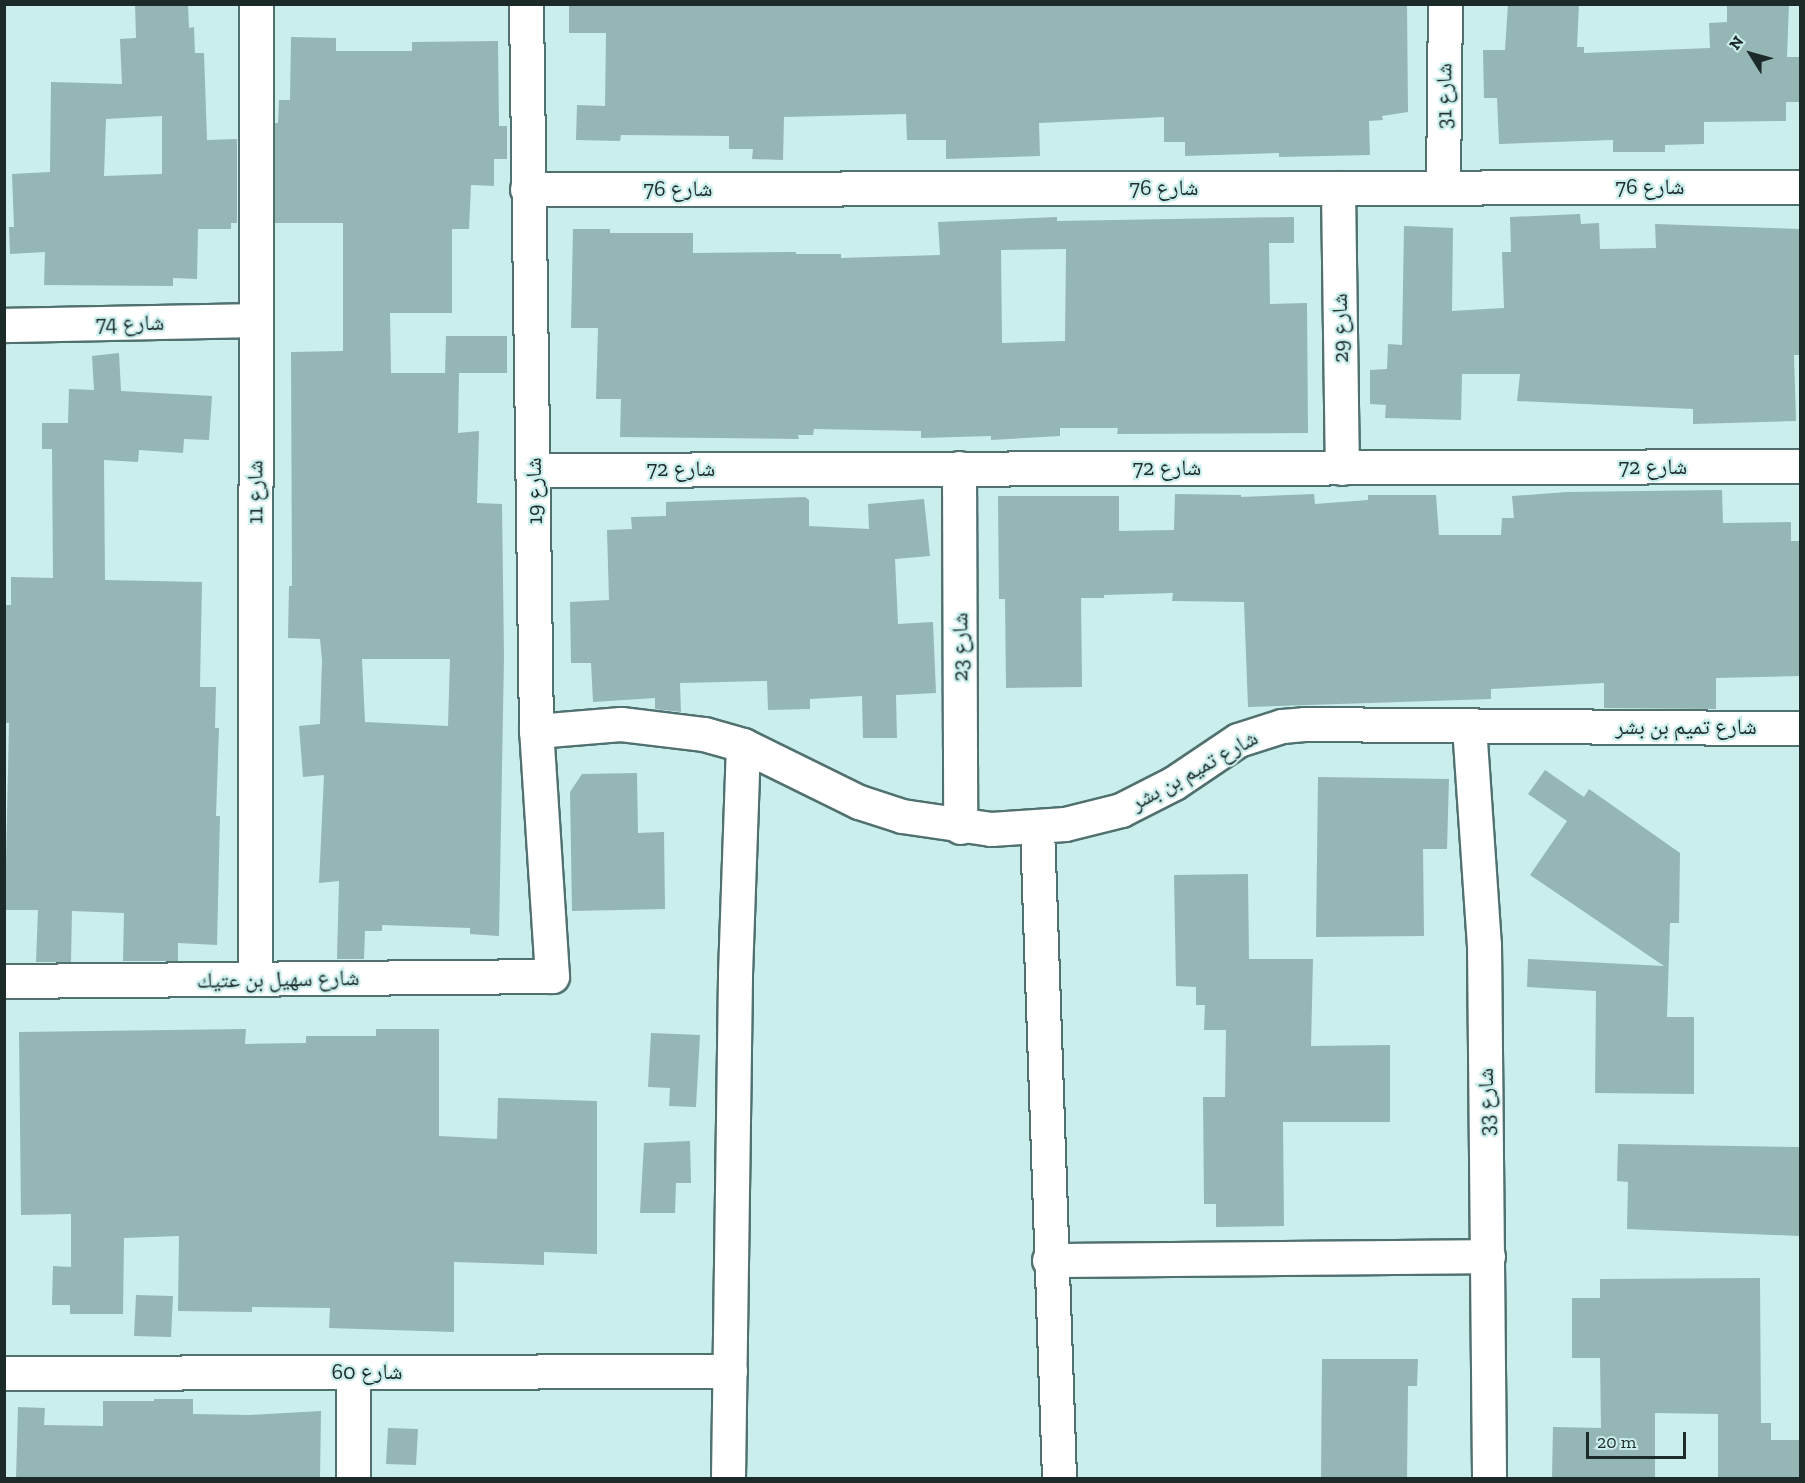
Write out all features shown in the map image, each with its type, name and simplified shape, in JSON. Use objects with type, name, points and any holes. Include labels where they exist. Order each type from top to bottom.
[{"type":"street","name":"شارع 11","points":[[255,979],[256,4]]},
{"type":"street","name":"شارع 19","points":[[526,4],[536,731],[552,976]]},
{"type":"street","name":"شارع 31","points":[[1443,188],[1445,4]]},
{"type":"street","name":"شارع 76","points":[[528,189],[1800,187]]},
{"type":"street","name":"شارع 29","points":[[1338,188],[1342,468]]},
{"type":"street","name":"شارع 74","points":[[4,325],[255,320]]},
{"type":"street","name":"شارع 72","points":[[534,470],[1800,466]]},
{"type":"street","name":"شارع 23","points":[[959,468],[960,827]]},
{"type":"street","name":"شارع تميم بن بشر","points":[[536,731],[621,724],[704,734],[743,745],[859,802],[902,816],[960,827],[1037,828],[1065,825],[1121,810],[1174,783],[1217,751],[1260,731],[1304,724],[1800,728]]},
{"type":"street","name":"شارع 33","points":[[1469,726],[1484,944],[1489,1479]]},
{"type":"street","points":[[728,1479],[735,974],[743,745]]},
{"type":"street","points":[[1037,828],[1059,1479]]},
{"type":"street","name":"شارع سهيل بن عتيك","points":[[4,981],[552,976]]},
{"type":"street","points":[[1050,1260],[1488,1256]]},
{"type":"street","name":"شارع 60","points":[[4,1373],[730,1371]]},
{"type":"street","points":[[353,1372],[353,1479]]},
{"type":"building","points":[[135,4],[188,4],[189,28],[194,27],[195,53],[204,53],[207,140],[237,139],[237,223],[231,223],[231,229],[198,229],[197,279],[173,278],[173,286],[44,285],[45,252],[10,254],[9,227],[14,227],[12,174],[50,172],[51,82],[122,84],[120,39],[136,38]],"holes":[[[162,116],[162,174],[104,176],[106,119]]]},
{"type":"building","points":[[569,4],[1407,4],[1408,112],[1382,116],[1383,120],[1369,121],[1370,155],[1279,157],[1279,153],[1185,156],[1185,142],[1164,142],[1164,117],[1039,123],[1040,156],[946,159],[946,140],[907,140],[906,114],[784,117],[783,160],[752,159],[753,149],[729,149],[729,136],[621,135],[620,141],[576,140],[577,105],[605,106],[606,33],[569,33]]},
{"type":"building","points":[[1508,4],[1579,4],[1577,47],[1584,47],[1584,53],[1710,48],[1709,23],[1727,22],[1727,4],[1789,4],[1787,57],[1800,57],[1800,102],[1786,102],[1786,121],[1704,122],[1704,144],[1665,145],[1665,152],[1613,152],[1613,140],[1499,144],[1497,98],[1484,98],[1483,50],[1505,50]]},
{"type":"building","points":[[291,37],[336,38],[336,51],[412,51],[412,42],[498,41],[499,126],[507,126],[507,159],[494,159],[494,186],[471,185],[469,229],[452,229],[452,313],[390,313],[391,373],[445,373],[446,336],[507,336],[507,373],[459,373],[458,433],[479,431],[477,503],[502,504],[504,656],[499,936],[470,934],[470,928],[382,925],[382,931],[365,931],[364,959],[337,959],[339,881],[319,883],[324,775],[303,777],[299,726],[320,724],[322,660],[320,639],[288,638],[289,586],[292,586],[291,352],[343,351],[343,223],[275,223],[275,123],[278,123],[279,100],[290,100]],"holes":[[[362,659],[450,659],[448,726],[365,722]]]},
{"type":"building","points":[[1580,214],[1581,224],[1599,223],[1600,249],[1656,248],[1655,224],[1800,229],[1800,355],[1794,355],[1796,421],[1693,424],[1693,409],[1517,401],[1520,374],[1462,374],[1461,420],[1385,418],[1386,405],[1370,404],[1370,370],[1387,369],[1388,344],[1402,345],[1404,226],[1453,228],[1452,311],[1504,308],[1502,252],[1511,252],[1510,217]]},
{"type":"building","points":[[1057,217],[1057,221],[1294,217],[1294,243],[1269,243],[1270,304],[1307,303],[1308,433],[1117,434],[1118,428],[1060,428],[1060,436],[991,440],[991,436],[921,438],[921,431],[814,429],[813,435],[798,435],[799,439],[620,437],[621,399],[596,399],[598,328],[571,328],[573,229],[610,229],[610,233],[693,233],[693,253],[796,252],[796,254],[841,254],[841,258],[940,255],[938,222]],"holes":[[[1066,249],[1065,341],[1002,343],[1001,250]]]},
{"type":"building","points":[[119,353],[121,391],[212,396],[209,440],[184,439],[183,453],[139,450],[138,462],[104,460],[105,580],[202,582],[200,687],[216,687],[215,728],[219,728],[216,816],[220,816],[217,945],[178,943],[178,961],[123,961],[124,913],[72,911],[71,962],[36,962],[38,910],[5,910],[9,723],[4,723],[6,605],[11,605],[11,577],[53,578],[52,449],[42,449],[42,423],[68,423],[69,389],[94,390],[92,356]]},
{"type":"building","points":[[1722,490],[1723,523],[1791,522],[1791,541],[1800,541],[1800,676],[1716,678],[1716,709],[1604,708],[1604,683],[1491,689],[1491,699],[1248,707],[1244,602],[1172,601],[1173,593],[1081,598],[1082,687],[1006,688],[1005,599],[999,599],[998,496],[1119,496],[1119,531],[1174,530],[1175,494],[1241,495],[1241,497],[1314,494],[1315,504],[1368,500],[1368,495],[1436,495],[1439,535],[1501,535],[1502,518],[1514,518],[1512,496],[1567,492]]},
{"type":"building","points":[[805,497],[809,500],[809,526],[869,529],[868,504],[924,499],[930,556],[895,559],[898,624],[933,622],[936,693],[896,695],[897,738],[863,738],[862,696],[810,699],[810,709],[768,710],[767,681],[680,683],[681,712],[655,709],[655,698],[593,702],[591,663],[571,663],[570,602],[609,600],[607,530],[632,529],[631,517],[666,516],[666,502]]},
{"type":"building","points":[[1545,770],[1584,797],[1589,789],[1680,853],[1679,923],[1670,923],[1667,1017],[1694,1017],[1694,1094],[1595,1093],[1596,991],[1527,987],[1528,959],[1664,966],[1530,875],[1567,821],[1528,794]]},
{"type":"building","points":[[637,773],[638,833],[664,832],[665,909],[572,911],[570,792],[582,774]]},
{"type":"building","points":[[1318,777],[1449,779],[1447,849],[1423,849],[1424,936],[1316,937]]},
{"type":"building","points":[[1248,874],[1249,959],[1313,959],[1311,1046],[1390,1045],[1390,1122],[1283,1122],[1284,1226],[1216,1227],[1216,1204],[1204,1204],[1203,1097],[1225,1097],[1226,1030],[1204,1030],[1205,1005],[1196,1005],[1196,987],[1176,986],[1174,875]]},
{"type":"building","points":[[246,1029],[245,1044],[306,1043],[306,1036],[376,1036],[376,1029],[439,1029],[439,1136],[497,1139],[498,1098],[597,1101],[597,1254],[544,1252],[544,1265],[454,1262],[454,1332],[329,1328],[330,1308],[252,1307],[252,1312],[178,1311],[179,1236],[124,1238],[123,1314],[70,1314],[70,1305],[52,1305],[53,1266],[71,1267],[71,1214],[21,1215],[19,1032]]},
{"type":"building","points":[[651,1033],[700,1035],[696,1107],[669,1106],[670,1088],[648,1087]]},
{"type":"building","points":[[690,1141],[691,1183],[676,1183],[675,1213],[640,1213],[644,1143]]},
{"type":"building","points":[[1618,1144],[1800,1147],[1800,1236],[1627,1229],[1628,1182],[1617,1181]]},
{"type":"building","points":[[1760,1278],[1761,1423],[1771,1423],[1771,1440],[1800,1440],[1800,1479],[1718,1479],[1718,1414],[1655,1413],[1655,1479],[1552,1479],[1553,1427],[1601,1428],[1600,1358],[1572,1358],[1572,1298],[1600,1298],[1600,1279]]},
{"type":"building","points":[[136,1295],[173,1296],[171,1337],[134,1336]]},
{"type":"building","points":[[1322,1359],[1418,1359],[1417,1386],[1408,1386],[1407,1479],[1321,1479]]},
{"type":"building","points":[[154,1399],[193,1399],[193,1414],[249,1415],[321,1411],[320,1479],[16,1479],[18,1407],[45,1408],[44,1425],[103,1426],[103,1401],[154,1401]]},
{"type":"building","points":[[388,1428],[418,1429],[416,1465],[386,1464]]}]
